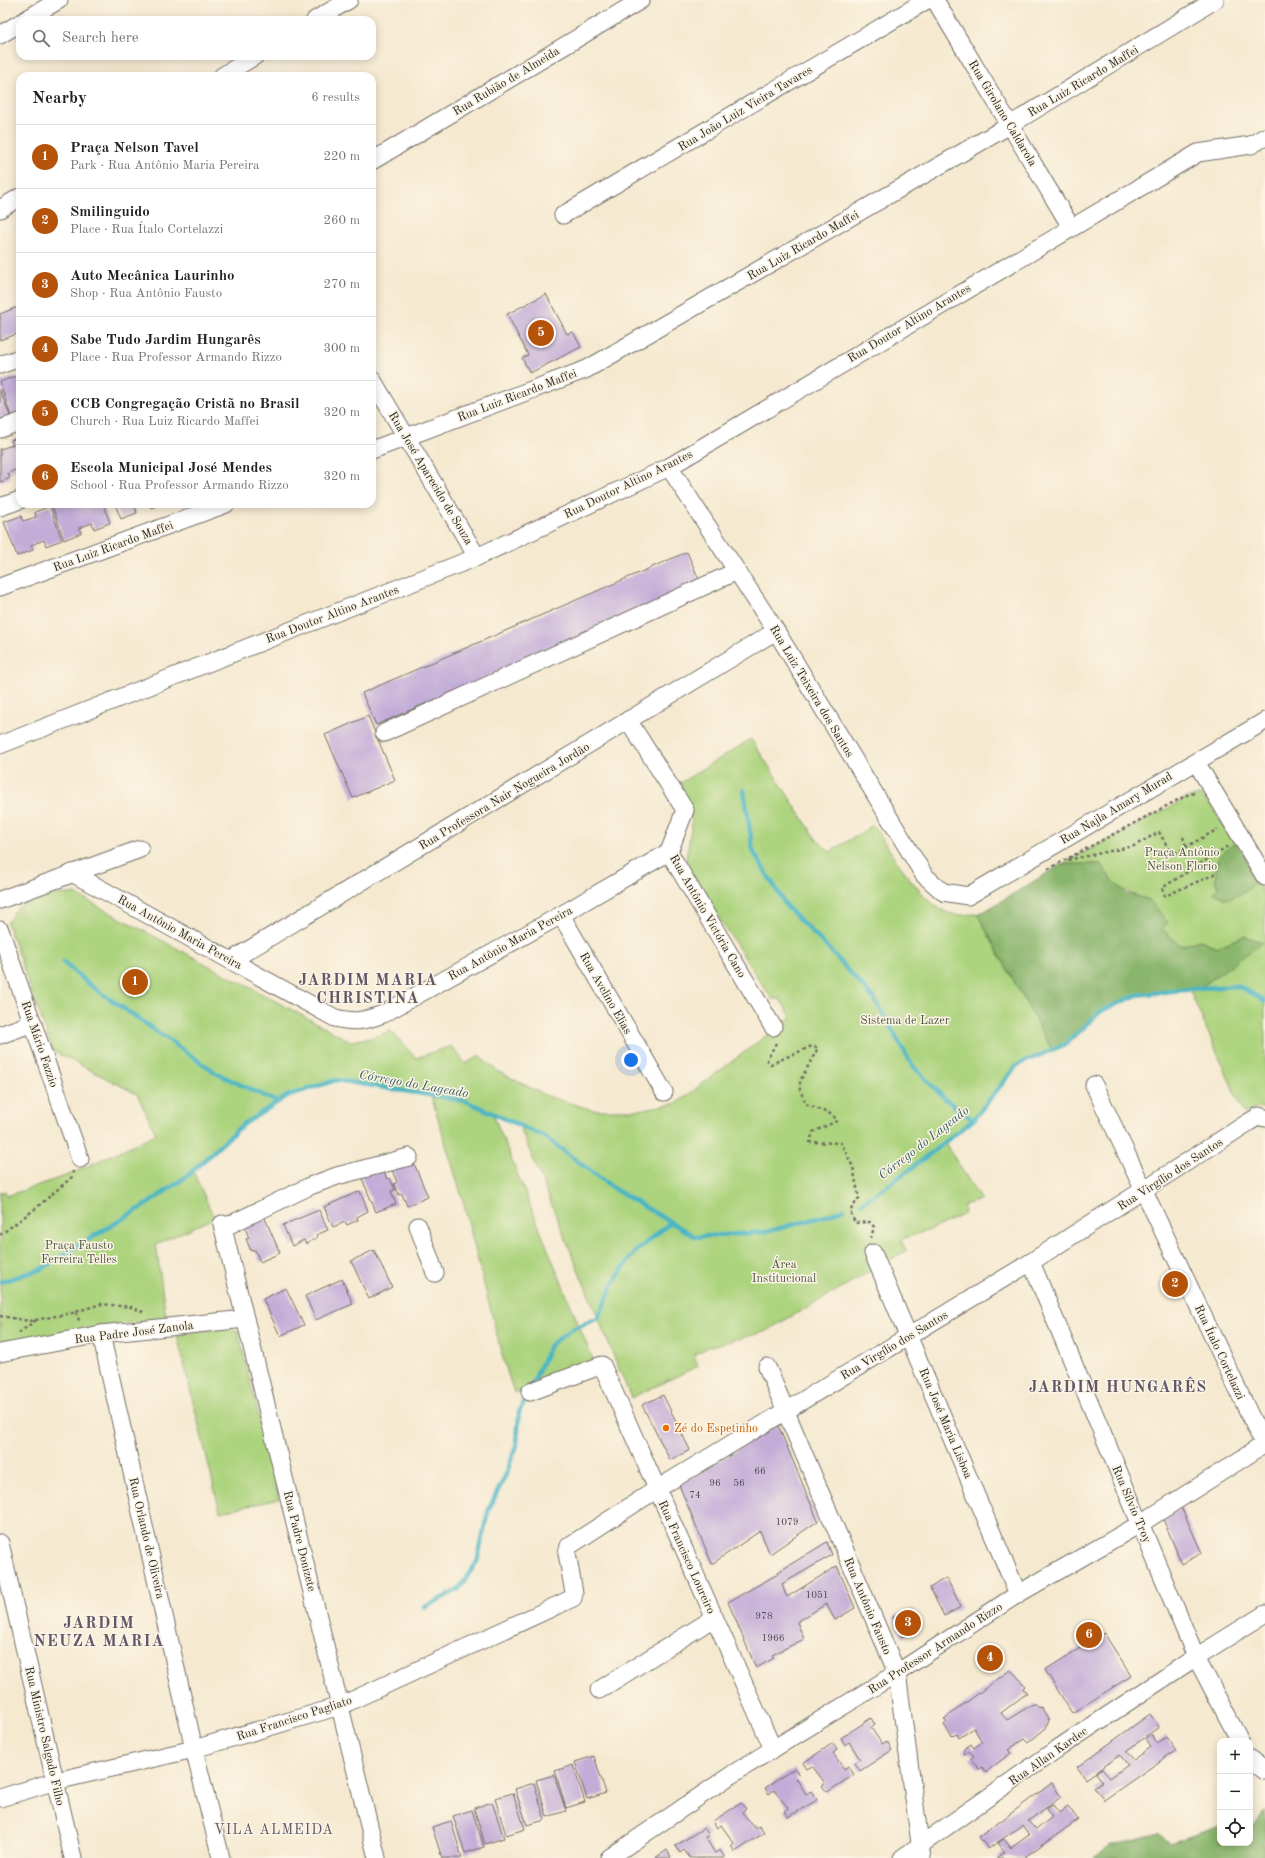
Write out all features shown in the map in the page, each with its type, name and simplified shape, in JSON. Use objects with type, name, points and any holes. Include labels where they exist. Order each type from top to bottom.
[{"type":"street","points":[[32,16],[59,0]]},
{"type":"street","points":[[322,16],[348,0]]},
{"type":"street","name":"Rua Rubião de Almeida","points":[[376,159],[641,0]]},
{"type":"street","name":"Rua João Luiz Vieira Tavares","points":[[563,216],[927,0]]},
{"type":"street","name":"Rua Girolano Caldarola","points":[[935,0],[1071,227]]},
{"type":"street","name":"Rua Luiz Ricardo Maffei","points":[[376,449],[587,369],[1010,125],[1215,0]]},
{"type":"street","points":[[0,35],[16,25]]},
{"type":"street","points":[[229,72],[248,60]]},
{"type":"street","name":"Rua Doutor Altino Arantes","points":[[0,745],[477,557],[669,467],[1198,153],[1251,145],[1265,137]]},
{"type":"street","points":[[0,209],[16,199]]},
{"type":"street","points":[[1,365],[16,359]]},
{"type":"street","name":"Rua José Aparecido de Souza","points":[[376,386],[477,557]]},
{"type":"street","points":[[0,429],[16,423]]},
{"type":"street","name":"Rua Luiz Teixeira dos Santos","points":[[669,467],[776,632],[924,875],[943,892],[968,896]]},
{"type":"street","points":[[0,507],[16,501]]},
{"type":"street","name":"Rua Luiz Ricardo Maffei","points":[[0,587],[215,508]]},
{"type":"street","points":[[384,733],[737,570]]},
{"type":"street","name":"Rua Professora Nair Nogueira Jordão","points":[[232,960],[776,632]]},
{"type":"street","name":"Rua Antônio Victória Cano","points":[[628,720],[685,810],[669,852],[775,1033]]},
{"type":"street","name":"Rua Najla Amary Murad","points":[[968,896],[1265,721]]},
{"type":"street","points":[[1196,762],[1230,821],[1265,877]]},
{"type":"street","points":[[0,900],[140,849]]},
{"type":"street","name":"Rua Antônio Maria Pereira","points":[[72,873],[335,1018],[349,1021],[366,1021],[383,1014],[561,915],[669,852]]},
{"type":"street","name":"Rua Avelino Elias","points":[[561,915],[664,1092]]},
{"type":"street","name":"Rua Mário Fazzio","points":[[0,930],[80,1159]]},
{"type":"street","points":[[0,1035],[33,1023]]},
{"type":"street","name":"Rua Ítalo Cortelazzi","points":[[1094,1085],[1264,1445]]},
{"type":"street","name":"Rua Virgílio dos Santos","points":[[573,1598],[574,1593],[567,1553],[569,1546],[657,1489],[1031,1262],[1144,1191],[1249,1122],[1259,1116],[1265,1118]]},
{"type":"street","name":"Rua Padre Donizete","points":[[377,1858],[223,1226],[337,1176],[409,1157]]},
{"type":"street","points":[[418,1226],[435,1273]]},
{"type":"street","name":"Rua José Maria Lisboa","points":[[873,1253],[1018,1594]]},
{"type":"street","name":"Rua Sílvio Troy","points":[[1031,1262],[1196,1657],[1238,1738]]},
{"type":"street","name":"Rua Padre José Zanola","points":[[0,1353],[101,1334],[245,1319]]},
{"type":"street","name":"Rua Orlando de Oliveira","points":[[101,1334],[194,1749],[221,1858]]},
{"type":"street","name":"Rua Francisco Loureiro","points":[[530,1392],[602,1365],[773,1749]]},
{"type":"street","name":"Rua Antônio Fausto","points":[[767,1367],[897,1673],[921,1852]]},
{"type":"street","name":"Rua Professor Armando Rizzo","points":[[609,1858],[734,1773],[897,1673],[1018,1594],[1140,1524],[1264,1445]]},
{"type":"street","name":"Rua Ministro Salgado Filho","points":[[0,1543],[73,1858]]},
{"type":"street","name":"Rua Francisco Pagliato","points":[[0,1798],[56,1781],[194,1749],[340,1706],[573,1598]]},
{"type":"street","name":"Rua Allan Kardec","points":[[902,1858],[921,1852],[1052,1752],[1196,1657],[1265,1614]]},
{"type":"street","points":[[599,1690],[714,1618]]},
{"type":"street","points":[[1253,1762],[1265,1771]]},
{"type":"path","points":[[1204,795],[1197,793],[1189,794],[1064,861],[1134,846],[1159,832],[1172,855],[1230,821]]},
{"type":"path","points":[[1183,837],[1186,846]]},
{"type":"path","points":[[1215,874],[1165,896],[1162,888],[1232,844]]},
{"type":"path","points":[[775,1033],[767,1060],[771,1064],[812,1046],[818,1048],[800,1081],[800,1090],[806,1104],[832,1115],[837,1121],[813,1132],[810,1142],[841,1143],[853,1167],[859,1198],[850,1211],[855,1223],[870,1222],[874,1227],[871,1236],[873,1253]]},
{"type":"path","points":[[0,1235],[35,1209],[72,1177],[71,1174],[80,1159]]},
{"type":"path","points":[[0,1316],[30,1321],[72,1313],[101,1304],[131,1307]]},
{"type":"path","points":[[16,1335],[36,1320]]},
{"type":"green space","points":[[751,739],[817,840],[830,852],[873,825],[897,862],[918,889],[930,901],[941,909],[952,914],[977,914],[1052,1050],[1017,1065],[973,1120],[945,1143],[981,1200],[964,1205],[964,1214],[930,1230],[901,1239],[906,1251],[764,1332],[709,1347],[694,1355],[698,1366],[631,1398],[519,1125],[493,1114],[593,1360],[514,1393],[502,1355],[462,1197],[431,1096],[336,1080],[286,1096],[241,1126],[193,1171],[214,1218],[156,1244],[166,1318],[99,1327],[0,1345],[0,1193],[5,1191],[7,1196],[71,1174],[156,1134],[137,1094],[53,1051],[7,923],[22,905],[28,901],[44,896],[75,894],[350,1041],[370,1038],[391,1031],[416,1058],[451,1046],[466,1064],[479,1055],[497,1071],[547,1096],[593,1110],[638,1110],[677,1103],[791,1017],[780,999],[772,999],[690,874],[686,859],[692,823],[689,807],[677,785]]},
{"type":"green space","name":"Praça Antônio Nelson Florio","points":[[1200,795],[1210,803],[1265,896],[1265,1109],[1257,1108],[1244,1114],[1189,989],[1244,936],[1217,947],[1200,940],[1181,946],[1162,929],[1150,900],[1121,888],[1111,879],[1101,864],[1062,864],[1189,797]]},
{"type":"green space","points":[[1236,842],[1259,880],[1241,894],[1225,899],[1214,893],[1219,885],[1216,884],[1216,864],[1221,855]]},
{"type":"green space","points":[[1062,864],[1101,864],[1110,878],[1127,894],[1150,900],[1168,923],[1162,929],[1181,946],[1200,940],[1217,947],[1244,936],[1263,942],[1200,988],[1137,995],[1101,1011],[1066,1044],[1052,1050],[977,914],[985,911]]},
{"type":"green space","points":[[226,1327],[238,1331],[279,1499],[220,1512],[177,1335]]},
{"type":"green space","points":[[1265,1810],[1265,1858],[1093,1858],[1111,1846],[1158,1833],[1169,1843],[1217,1827],[1217,1846],[1253,1846],[1253,1827]]},
{"type":"building","points":[[546,294],[567,334],[573,332],[581,347],[530,373],[522,358],[528,355],[507,314]]},
{"type":"building","points":[[16,308],[16,334],[0,340],[0,314]]},
{"type":"building","points":[[16,376],[16,414],[11,416],[0,382]]},
{"type":"building","points":[[0,389],[10,416],[0,420]]},
{"type":"building","points":[[16,438],[16,470],[8,473],[10,478],[0,482],[0,449],[13,445],[11,440]]},
{"type":"building","points":[[45,508],[51,508],[62,540],[46,546],[44,540],[31,545],[33,550],[17,556],[4,522],[21,516],[23,521],[36,517],[35,512]]},
{"type":"building","points":[[53,508],[104,508],[110,523],[94,529],[92,523],[79,528],[81,533],[64,540]]},
{"type":"building","points":[[117,508],[135,508],[137,513],[121,519]]},
{"type":"building","points":[[687,552],[701,584],[376,725],[362,693]]},
{"type":"building","points":[[368,716],[395,780],[353,798],[325,735]]},
{"type":"building","points":[[413,1161],[428,1197],[407,1206],[402,1194],[399,1195],[394,1184],[397,1182],[392,1170]]},
{"type":"building","points":[[382,1168],[387,1179],[390,1178],[395,1190],[391,1191],[396,1204],[376,1212],[361,1176]]},
{"type":"building","points":[[360,1191],[368,1211],[357,1217],[358,1220],[347,1225],[345,1222],[333,1227],[324,1207]]},
{"type":"building","points":[[319,1210],[328,1230],[316,1235],[317,1238],[306,1244],[304,1240],[292,1246],[283,1225]]},
{"type":"building","points":[[264,1216],[280,1253],[260,1262],[255,1250],[251,1251],[246,1239],[249,1238],[244,1225]]},
{"type":"building","points":[[374,1250],[392,1287],[369,1299],[351,1261]]},
{"type":"building","points":[[342,1279],[353,1304],[316,1320],[305,1296]]},
{"type":"building","points":[[286,1288],[304,1325],[280,1336],[263,1299]]},
{"type":"building","name":"Zé do Espetinho","points":[[663,1395],[690,1450],[670,1460],[642,1405]]},
{"type":"building","points":[[778,1425],[818,1521],[770,1554],[760,1531],[712,1564],[679,1485]]},
{"type":"building","points":[[1181,1507],[1202,1553],[1182,1564],[1163,1519]]},
{"type":"building","points":[[827,1542],[832,1555],[782,1584],[785,1593],[787,1597],[837,1566],[855,1608],[835,1620],[826,1604],[797,1622],[804,1639],[772,1655],[774,1658],[756,1668],[728,1602],[778,1574],[778,1572]]},
{"type":"building","points":[[947,1579],[961,1607],[944,1616],[930,1588],[942,1580]]},
{"type":"building","points":[[914,1609],[922,1628],[902,1637],[893,1617]]},
{"type":"building","points":[[1104,1633],[1131,1676],[1072,1713],[1045,1670]]},
{"type":"building","points":[[990,1646],[999,1649],[1002,1658],[999,1667],[990,1670],[981,1667],[978,1658],[981,1649]]},
{"type":"building","points":[[1010,1670],[1025,1686],[1023,1688],[1027,1693],[1001,1713],[1007,1720],[1033,1704],[1036,1704],[1039,1708],[1041,1707],[1049,1720],[1046,1728],[1028,1743],[1024,1739],[1008,1750],[1011,1753],[986,1772],[982,1767],[979,1769],[970,1759],[974,1756],[969,1751],[965,1754],[963,1750],[971,1744],[974,1748],[982,1742],[974,1728],[959,1738],[957,1734],[952,1736],[944,1725],[947,1722],[944,1719]]},
{"type":"building","points":[[1150,1714],[1159,1727],[1126,1751],[1134,1760],[1151,1747],[1145,1739],[1152,1735],[1157,1743],[1166,1736],[1176,1750],[1104,1800],[1094,1788],[1103,1782],[1096,1773],[1102,1769],[1110,1778],[1128,1765],[1120,1755],[1086,1779],[1077,1767]]},
{"type":"building","points":[[871,1718],[875,1725],[871,1728],[882,1744],[887,1741],[892,1750],[860,1771],[855,1763],[860,1759],[849,1742],[845,1745],[841,1738]]},
{"type":"building","points":[[833,1743],[837,1750],[833,1753],[844,1769],[849,1766],[854,1775],[827,1792],[822,1786],[825,1783],[812,1766],[807,1769],[803,1763]]},
{"type":"building","points":[[594,1756],[606,1793],[587,1799],[575,1762]]},
{"type":"building","points":[[573,1765],[585,1802],[566,1808],[555,1771]]},
{"type":"building","points":[[795,1768],[799,1775],[796,1778],[806,1794],[811,1791],[817,1800],[788,1817],[784,1811],[788,1808],[774,1790],[769,1794],[765,1788]]},
{"type":"building","points":[[554,1775],[566,1811],[547,1817],[536,1780]]},
{"type":"building","points":[[534,1783],[545,1820],[527,1825],[515,1789]]},
{"type":"building","points":[[1052,1783],[1061,1797],[1028,1821],[1036,1830],[1052,1817],[1046,1809],[1053,1805],[1059,1813],[1068,1806],[1078,1820],[1023,1858],[996,1858],[1005,1852],[998,1843],[1004,1839],[1011,1848],[1029,1835],[1022,1825],[988,1849],[979,1837]]},
{"type":"building","points":[[513,1793],[525,1829],[506,1835],[495,1798]]},
{"type":"building","points":[[492,1802],[504,1838],[485,1844],[474,1808]]},
{"type":"building","points":[[741,1803],[746,1809],[742,1812],[755,1828],[759,1826],[764,1833],[735,1852],[731,1846],[734,1843],[721,1825],[717,1828],[713,1821]]},
{"type":"building","points":[[472,1810],[484,1847],[465,1853],[453,1816]]},
{"type":"building","points":[[451,1821],[462,1858],[442,1858],[432,1827]]},
{"type":"building","points":[[704,1828],[709,1835],[705,1837],[715,1853],[720,1850],[725,1858],[690,1858],[684,1850],[680,1853],[675,1846]]},
{"type":"building","points":[[667,1850],[671,1857],[655,1858]]},
{"type":"waterway","points":[[744,790],[753,851],[787,907],[826,946],[875,1000],[912,1065],[945,1099],[973,1120]]},
{"type":"waterway","points":[[63,962],[90,985],[216,1073],[277,1102]]},
{"type":"waterway","name":"Córrego do Lageado","points":[[862,1203],[912,1168],[973,1120],[1017,1065],[1066,1044],[1101,1011],[1137,995],[1200,988],[1238,986],[1265,1001]]},
{"type":"waterway","name":"Córrego do Lageado","points":[[0,1282],[42,1269],[149,1203],[187,1176],[241,1126],[287,1096],[336,1080],[466,1101],[545,1137],[616,1190],[696,1237],[766,1232],[829,1215],[844,1209]]},
{"type":"waterway","points":[[531,1387],[550,1345],[572,1329],[598,1318],[615,1280],[634,1253],[671,1222]]},
{"type":"waterway","points":[[425,1607],[458,1590],[477,1562],[488,1511],[507,1472],[517,1443],[519,1412],[528,1394]]},
{"type":"place","name":"CCB Congregação Cristã no Brasil","points":[[541,333]]},
{"type":"place","name":"Praça Nelson Tavel","points":[[135,982]]},
{"type":"place","name":"Smilinguido","points":[[1175,1284]]},
{"type":"place","name":"Zé do Espetinho","points":[[666,1428]]},
{"type":"place","name":"Auto Mecânica Laurinho","points":[[908,1623]]},
{"type":"place","name":"Escola Municipal José Mendes","points":[[1089,1635]]},
{"type":"place","name":"Sabe Tudo Jardim Hungarês","points":[[990,1658]]},
{"type":"district","name":"JARDIM MARIA CHRISTINA","points":[[368,988]]},
{"type":"district","name":"JARDIM HUNGARÊS","points":[[1118,1386]]},
{"type":"district","name":"JARDIM NEUZA MARIA","points":[[99,1631]]},
{"type":"district","name":"VILA ALMEIDA","points":[[274,1829]]},
{"type":"park label","name":"Sistema de Lazer","points":[[905,1020]]},
{"type":"park label","name":"Praça Fausto Ferreira Telles","points":[[79,1252]]},
{"type":"park label","name":"Área Institucional","points":[[784,1271]]}]
